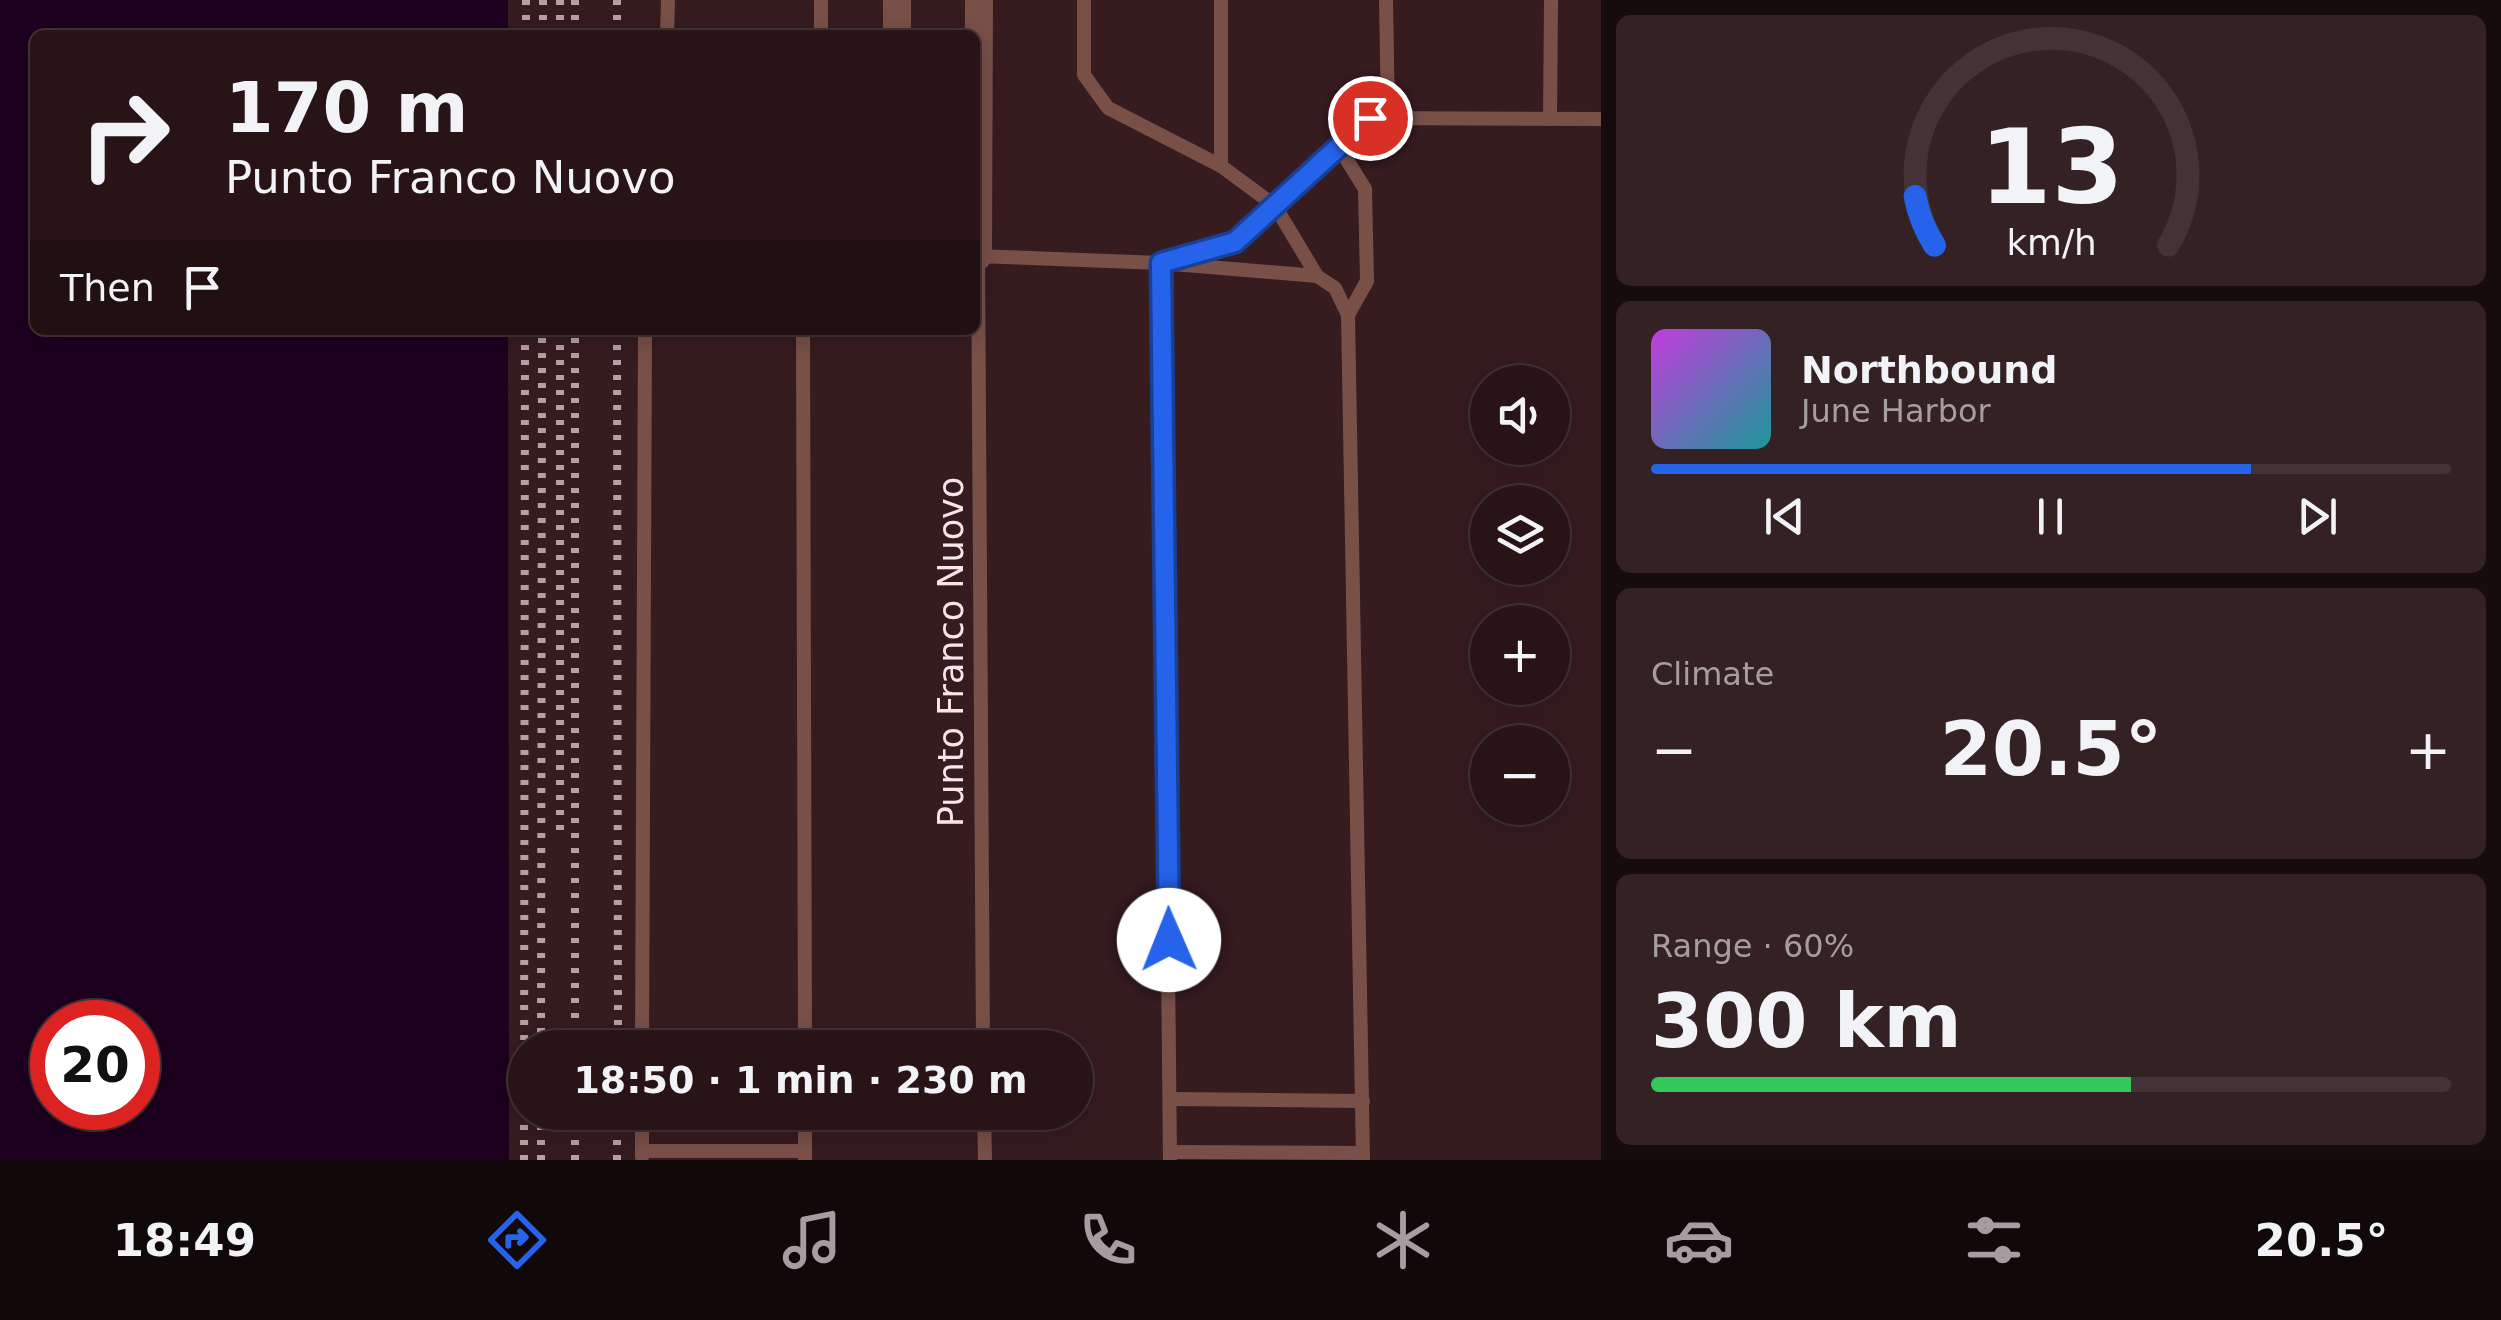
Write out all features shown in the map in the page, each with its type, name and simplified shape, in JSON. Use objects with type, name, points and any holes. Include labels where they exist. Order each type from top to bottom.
[{"type":"street","points":[[897,0],[897,30]]},
{"type":"street","points":[[979,0],[979,30]]},
{"type":"lane","points":[[668,0],[668,30]]},
{"type":"lane","points":[[820,0],[821,30]]},
{"type":"lane","points":[[1084,0],[1084,75],[1108,108],[1221,166],[1275,206],[1317,276],[1335,288],[1348,315],[1363,1156],[1170,1156],[1161,263]]},
{"type":"lane","points":[[1221,166],[1222,0]]},
{"type":"lane","points":[[1386,0],[1388,118]]},
{"type":"lane","points":[[1550,119],[1551,0]]},
{"type":"lane","points":[[1161,263],[1235,242],[1370,118],[1601,119]]},
{"type":"lane","points":[[1340,147],[1365,189],[1367,281],[1348,315]]},
{"type":"lane","points":[[980,256],[1161,263],[1317,276]]},
{"type":"lane","points":[[642,1030],[645,335]]},
{"type":"lane","points":[[803,335],[805,1030]]},
{"type":"lane","name":"Punto Franco Nuovo","points":[[977,335],[983,1030]]},
{"type":"lane","points":[[1171,1099],[1364,1101]]},
{"type":"lane","points":[[642,1155],[805,1156],[805,1130]]},
{"type":"lane","points":[[985,1130],[986,1160]]},
{"type":"shaded area","points":[[0,0],[508,0],[508,30],[30,30],[30,335],[508,335],[509,1160],[0,1160]]},
{"type":"railway","points":[[526,0],[526,30]]},
{"type":"railway","points":[[543,0],[543,30]]},
{"type":"railway","points":[[560,0],[560,30]]},
{"type":"railway","points":[[575,0],[575,30]]},
{"type":"railway","points":[[617,0],[617,30]]},
{"type":"railway","points":[[524,1160],[525,335]]},
{"type":"railway","points":[[541,1030],[542,335]]},
{"type":"railway","points":[[560,335],[560,840]]},
{"type":"railway","points":[[575,335],[575,1030]]},
{"type":"railway","points":[[617,335],[618,1030]]},
{"type":"railway","points":[[541,1130],[541,1160]]},
{"type":"railway","points":[[575,1130],[575,1160]]},
{"type":"railway","points":[[617,1130],[617,1160]]},
{"type":"route","points":[[1169,940],[1161,263],[1235,242],[1370,118]]}]
